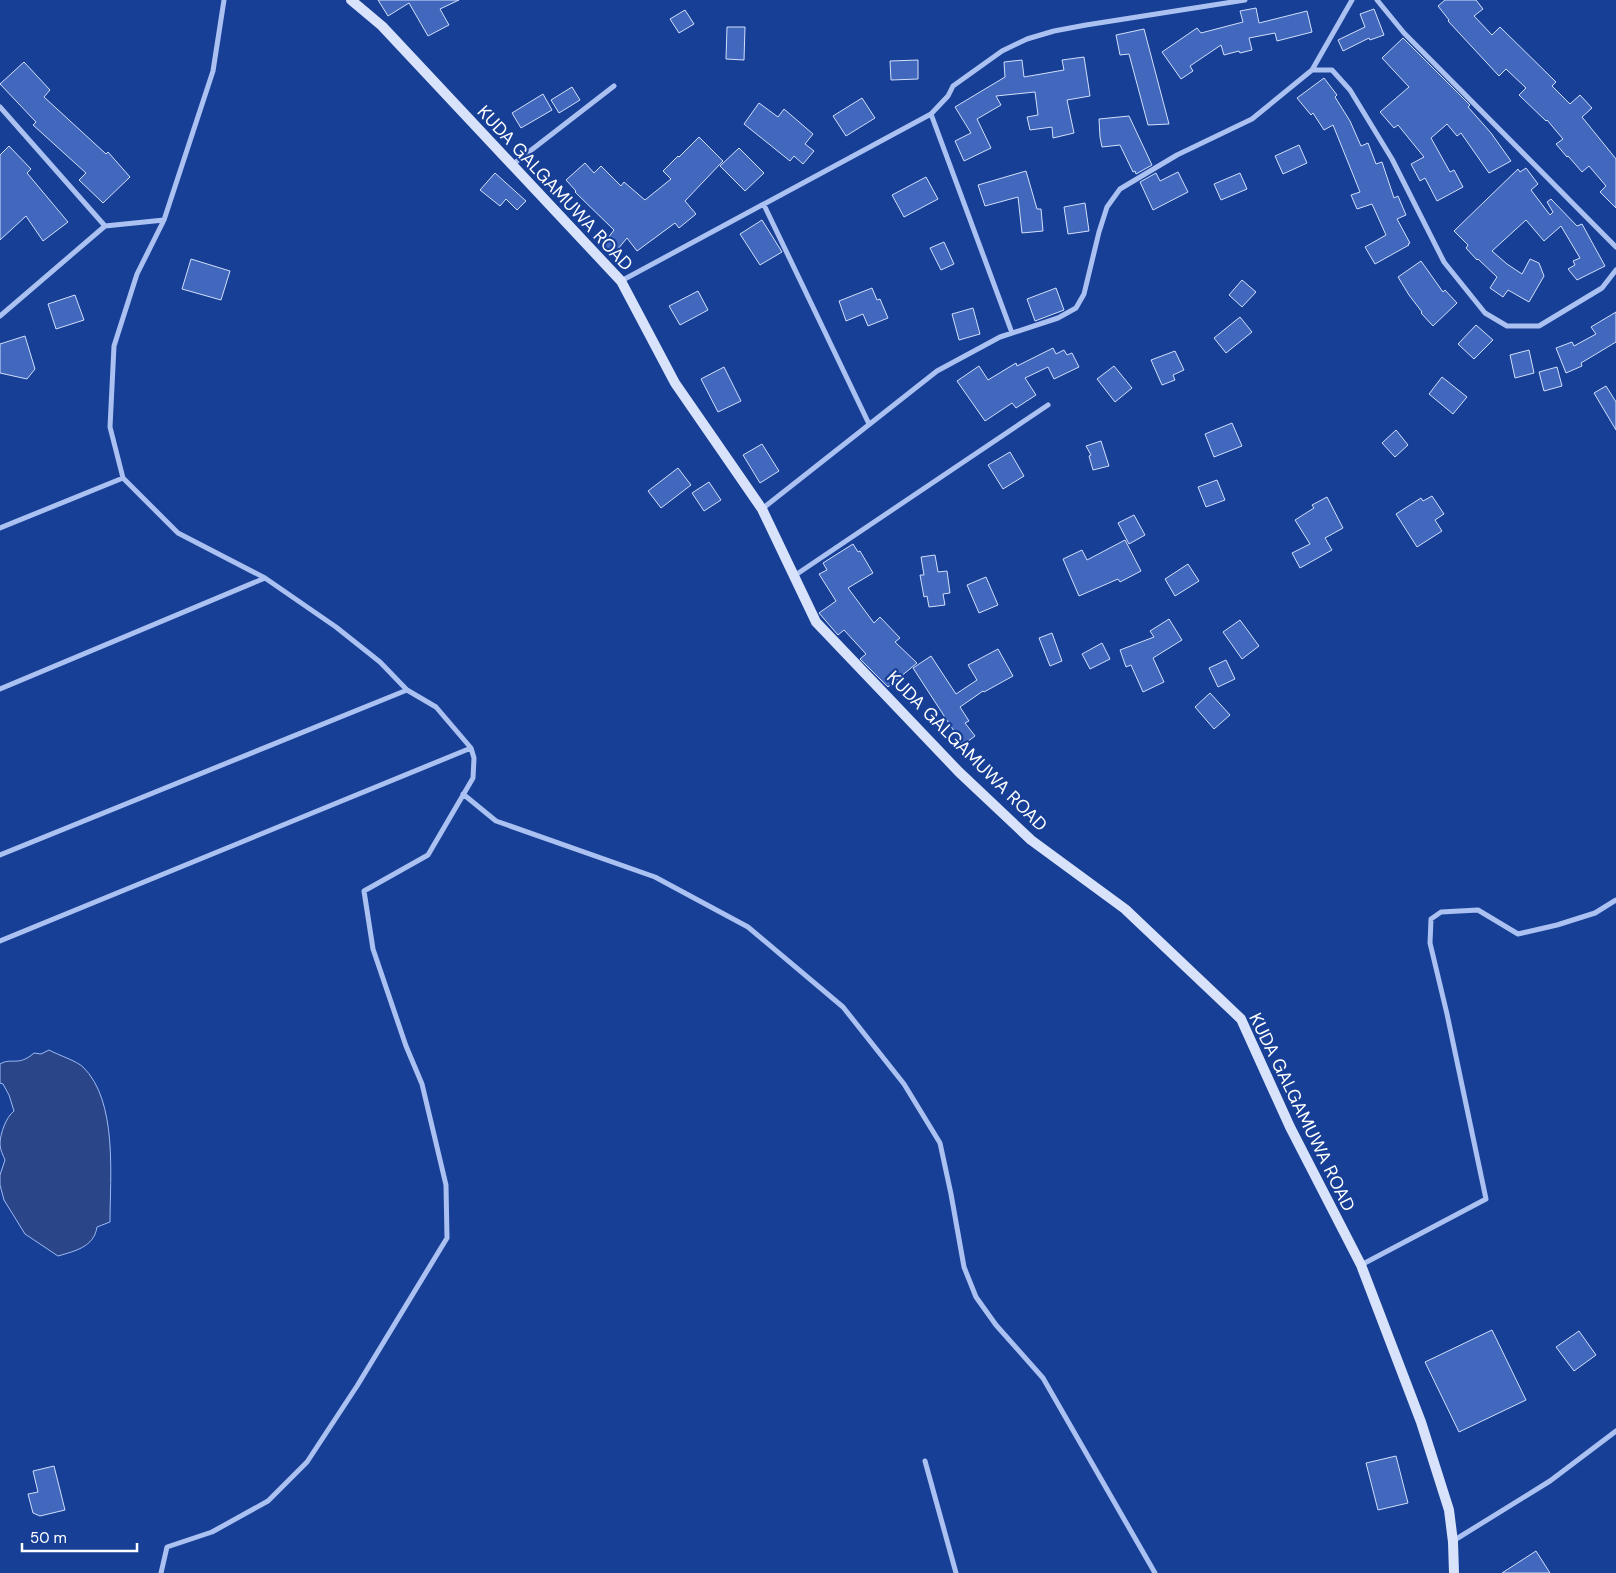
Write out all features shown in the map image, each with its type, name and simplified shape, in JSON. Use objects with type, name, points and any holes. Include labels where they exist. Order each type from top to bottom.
[{"type":"street","points":[[161,1573],[167,1548],[212,1532],[268,1501],[307,1462],[372,1361],[447,1238],[446,1185],[422,1084],[406,1046],[373,949],[364,891],[428,855],[473,778],[474,758],[471,748],[436,706],[407,690],[380,662],[336,627],[265,578],[178,533],[123,478],[110,427],[114,346],[137,274],[164,220],[213,71],[224,0]]},
{"type":"street","name":"KUDA GALGAMUWA ROAD","points":[[351,0],[382,26],[621,281],[675,383],[762,509],[816,622],[959,772],[1032,840],[1125,909],[1241,1019],[1290,1128],[1360,1265],[1421,1422],[1449,1510],[1454,1573]]},
{"type":"street","points":[[621,281],[931,114],[948,96],[953,86],[1002,51],[1027,39],[1054,31],[1086,25],[1245,0]]},
{"type":"street","points":[[762,509],[937,371],[1000,337],[1058,318],[1076,308],[1084,294],[1107,207],[1120,189],[1177,155],[1252,118],[1312,70],[1352,0]]},
{"type":"street","points":[[1377,0],[1404,33],[1616,247]]},
{"type":"street","points":[[1312,70],[1332,70],[1350,90],[1392,159],[1444,262],[1485,313],[1507,326],[1539,326],[1602,288],[1616,270]]},
{"type":"street","points":[[512,165],[614,86]]},
{"type":"street","points":[[0,107],[104,226]]},
{"type":"street","points":[[931,114],[1012,333]]},
{"type":"street","points":[[764,205],[869,424]]},
{"type":"street","points":[[1,313],[104,226],[164,220]]},
{"type":"street","points":[[794,576],[1048,405]]},
{"type":"street","points":[[0,528],[123,478]]},
{"type":"street","points":[[0,689],[265,578]]},
{"type":"street","points":[[0,856],[407,690]]},
{"type":"street","points":[[0,941],[471,748]]},
{"type":"street","points":[[463,794],[496,821],[655,877],[748,927],[843,1007],[904,1084],[940,1143],[964,1267],[976,1296],[996,1325],[1043,1378],[1155,1573]]},
{"type":"street","points":[[1360,1265],[1486,1199],[1430,943],[1431,919],[1442,912],[1478,910],[1518,934],[1557,925],[1595,913],[1616,900]]},
{"type":"street","points":[[1453,1542],[1550,1481],[1616,1431]]},
{"type":"street","points":[[925,1461],[956,1573]]},
{"type":"water","points":[[49,1050],[83,1067],[94,1082],[102,1099],[107,1119],[111,1162],[110,1222],[97,1227],[95,1234],[88,1244],[58,1256],[25,1234],[4,1200],[0,1185],[0,1175],[5,1160],[0,1140],[6,1121],[14,1111],[9,1095],[3,1084],[0,1083],[0,1064],[8,1061],[24,1060],[34,1053],[41,1054]]},
{"type":"building","points":[[378,0],[459,0],[440,9],[449,25],[428,36],[409,3],[388,16]]},
{"type":"building","points":[[1445,0],[1476,0],[1483,9],[1474,16],[1492,35],[1500,27],[1556,82],[1552,86],[1570,104],[1580,95],[1592,108],[1582,117],[1616,159],[1616,208],[1600,192],[1606,186],[1589,166],[1582,172],[1567,157],[1556,144],[1563,139],[1547,120],[1519,95],[1526,88],[1506,69],[1499,76],[1448,21],[1438,6]]},
{"type":"building","points":[[1256,8],[1259,23],[1307,11],[1312,32],[1277,41],[1275,33],[1249,38],[1252,50],[1240,53],[1239,51],[1224,55],[1221,45],[1190,66],[1193,71],[1181,79],[1162,52],[1197,28],[1201,33],[1243,22],[1240,11]]},
{"type":"building","points":[[1374,9],[1384,35],[1370,40],[1369,38],[1343,51],[1338,40],[1365,27],[1360,14]]},
{"type":"building","points":[[685,10],[694,24],[679,33],[670,19]]},
{"type":"building","points":[[727,27],[745,27],[744,60],[726,59]]},
{"type":"building","points":[[1144,29],[1169,124],[1148,125],[1129,54],[1120,55],[1116,35]]},
{"type":"building","points":[[1403,38],[1470,105],[1468,107],[1491,133],[1511,161],[1489,173],[1461,133],[1457,136],[1447,124],[1431,138],[1450,172],[1454,170],[1463,187],[1437,201],[1425,178],[1420,181],[1411,164],[1424,157],[1398,125],[1394,128],[1380,112],[1409,87],[1382,58]]},
{"type":"building","points":[[1084,57],[1090,96],[1067,100],[1074,133],[1053,138],[1052,127],[1030,130],[1027,117],[1038,115],[1035,92],[996,96],[1001,105],[977,119],[991,148],[964,161],[955,141],[971,133],[955,107],[1005,77],[1004,62],[1022,60],[1024,77],[1064,70],[1062,60]]},
{"type":"building","points":[[918,60],[918,79],[891,80],[890,61]]},
{"type":"building","points":[[24,62],[50,90],[44,97],[106,154],[108,152],[130,177],[103,203],[79,180],[86,173],[33,125],[36,122],[0,84]]},
{"type":"building","points":[[1324,78],[1337,95],[1335,97],[1350,121],[1361,146],[1368,143],[1376,164],[1382,162],[1394,198],[1398,196],[1406,215],[1397,219],[1410,243],[1409,245],[1375,264],[1365,247],[1386,235],[1372,204],[1357,209],[1351,195],[1360,192],[1333,125],[1324,130],[1313,113],[1311,115],[1297,98]]},
{"type":"building","points":[[572,87],[580,100],[559,113],[551,100]]},
{"type":"building","points":[[543,94],[552,110],[521,128],[512,113]]},
{"type":"building","points":[[862,98],[875,118],[846,136],[833,116]]},
{"type":"building","points":[[759,103],[778,117],[784,109],[813,134],[805,144],[814,151],[803,164],[794,156],[790,161],[744,124]]},
{"type":"building","points":[[1129,116],[1152,165],[1136,174],[1135,171],[1133,172],[1120,145],[1102,147],[1100,137],[1099,119]]},
{"type":"building","points":[[699,137],[723,161],[685,201],[696,214],[679,228],[675,223],[637,251],[627,238],[613,255],[602,246],[614,230],[575,192],[566,180],[585,163],[594,173],[601,166],[621,186],[624,182],[645,200],[671,179],[663,171]]},
{"type":"building","points":[[1299,145],[1307,163],[1283,174],[1275,156]]},
{"type":"building","points":[[9,146],[31,169],[27,173],[68,222],[43,241],[26,216],[0,240],[0,155]]},
{"type":"building","points":[[739,148],[764,173],[745,191],[720,166]]},
{"type":"building","points":[[1526,168],[1538,184],[1531,190],[1550,215],[1553,212],[1547,202],[1551,199],[1577,226],[1582,224],[1605,266],[1577,280],[1568,269],[1575,265],[1573,261],[1580,258],[1561,226],[1544,241],[1526,220],[1492,251],[1522,274],[1530,259],[1539,263],[1544,276],[1529,302],[1508,290],[1503,297],[1490,288],[1497,277],[1477,260],[1466,248],[1468,245],[1454,231],[1518,169],[1520,172]]},
{"type":"building","points":[[1026,171],[1037,209],[1041,209],[1043,231],[1022,233],[1018,197],[985,206],[978,185]]},
{"type":"building","points":[[1178,172],[1188,192],[1153,210],[1140,182],[1156,173],[1160,181]]},
{"type":"building","points":[[495,173],[526,201],[517,210],[506,199],[500,206],[480,190]]},
{"type":"building","points":[[1240,173],[1247,189],[1221,200],[1214,184]]},
{"type":"building","points":[[926,177],[938,199],[904,217],[892,195]]},
{"type":"building","points":[[1085,203],[1089,231],[1068,234],[1064,207]]},
{"type":"building","points":[[762,220],[782,252],[760,265],[740,234]]},
{"type":"building","points":[[944,242],[954,264],[941,270],[930,248]]},
{"type":"building","points":[[191,259],[230,271],[221,300],[182,289]]},
{"type":"building","points":[[1421,261],[1443,292],[1445,290],[1457,303],[1433,326],[1421,313],[1398,277]]},
{"type":"building","points":[[1242,280],[1256,292],[1242,307],[1229,295]]},
{"type":"building","points":[[872,288],[877,300],[880,299],[888,318],[868,326],[863,314],[846,321],[839,301]]},
{"type":"building","points":[[1056,288],[1064,310],[1035,321],[1027,299]]},
{"type":"building","points":[[698,291],[708,310],[680,325],[669,306]]},
{"type":"building","points":[[75,295],[84,320],[56,329],[48,304]]},
{"type":"building","points":[[973,308],[980,334],[959,340],[952,314]]},
{"type":"building","points":[[1616,312],[1616,342],[1581,363],[1582,366],[1566,373],[1556,348],[1572,342],[1574,346],[1596,334],[1591,327]]},
{"type":"building","points":[[1240,317],[1252,332],[1226,353],[1214,338]]},
{"type":"building","points":[[1476,325],[1493,340],[1474,359],[1458,344]]},
{"type":"building","points":[[25,336],[35,369],[27,379],[0,373],[0,344]]},
{"type":"building","points":[[1053,348],[1056,354],[1064,350],[1067,355],[1072,353],[1079,367],[1054,379],[1048,367],[1025,378],[1036,395],[1016,408],[1012,403],[985,421],[957,381],[979,366],[988,380],[1016,363],[1017,366]]},
{"type":"building","points":[[1529,350],[1534,373],[1515,378],[1510,355]]},
{"type":"building","points":[[1175,351],[1184,370],[1173,375],[1175,380],[1162,385],[1151,360]]},
{"type":"building","points":[[1114,366],[1132,388],[1115,402],[1097,379]]},
{"type":"building","points":[[724,367],[741,401],[718,412],[701,379]]},
{"type":"building","points":[[1557,367],[1562,386],[1544,391],[1539,372]]},
{"type":"building","points":[[1442,377],[1467,397],[1453,414],[1429,394]]},
{"type":"building","points":[[1606,386],[1616,402],[1616,430],[1594,393]]},
{"type":"building","points":[[1232,423],[1242,446],[1214,457],[1205,434]]},
{"type":"building","points":[[1396,430],[1408,445],[1395,457],[1382,443]]},
{"type":"building","points":[[1101,441],[1109,466],[1093,470],[1089,456],[1091,455],[1086,446]]},
{"type":"building","points":[[762,444],[779,471],[760,483],[743,455]]},
{"type":"building","points":[[1010,452],[1024,476],[1003,489],[988,465]]},
{"type":"building","points":[[678,468],[691,485],[661,508],[648,491]]},
{"type":"building","points":[[1217,480],[1225,500],[1206,507],[1198,487]]},
{"type":"building","points":[[709,482],[721,500],[704,511],[692,493]]},
{"type":"building","points":[[1432,496],[1444,514],[1435,520],[1442,531],[1417,547],[1396,514],[1421,498],[1423,501]]},
{"type":"building","points":[[1327,497],[1343,528],[1325,538],[1332,550],[1300,568],[1292,553],[1310,544],[1295,520],[1314,508],[1312,505]]},
{"type":"building","points":[[1134,515],[1145,535],[1129,544],[1118,523]]},
{"type":"building","points":[[1125,540],[1141,571],[1120,582],[1118,579],[1079,596],[1063,559],[1082,550],[1087,560]]},
{"type":"building","points":[[853,544],[858,552],[860,551],[873,573],[848,588],[874,623],[880,617],[900,638],[895,642],[917,663],[888,687],[860,659],[866,654],[844,630],[838,635],[819,613],[836,601],[819,574],[827,570],[823,563]]},
{"type":"building","points":[[935,555],[938,572],[947,571],[950,593],[943,594],[945,605],[929,607],[927,596],[924,597],[920,575],[924,575],[921,557]]},
{"type":"building","points":[[1188,564],[1199,581],[1175,596],[1165,579]]},
{"type":"building","points":[[986,577],[998,605],[979,613],[967,585]]},
{"type":"building","points":[[1169,619],[1182,640],[1153,658],[1164,682],[1143,692],[1131,665],[1126,667],[1120,650],[1154,637],[1150,631]]},
{"type":"building","points":[[1240,620],[1259,646],[1242,659],[1223,632]]},
{"type":"building","points":[[1052,633],[1062,661],[1050,666],[1039,638]]},
{"type":"building","points":[[1102,643],[1110,659],[1090,669],[1082,654]]},
{"type":"building","points":[[998,649],[1013,676],[983,691],[960,707],[969,721],[965,723],[975,736],[963,745],[913,668],[931,656],[956,694],[977,680],[968,665]]},
{"type":"building","points":[[1226,660],[1235,679],[1218,687],[1209,668]]},
{"type":"building","points":[[1210,693],[1230,715],[1214,729],[1195,707]]},
{"type":"building","points":[[1492,1330],[1526,1400],[1459,1432],[1425,1362]]},
{"type":"building","points":[[1579,1331],[1596,1355],[1574,1371],[1556,1347]]},
{"type":"building","points":[[1396,1456],[1408,1503],[1378,1510],[1366,1463]]},
{"type":"building","points":[[54,1466],[65,1510],[40,1516],[33,1513],[28,1494],[38,1492],[33,1471]]},
{"type":"building","points":[[1536,1551],[1550,1573],[1502,1573]]}]
